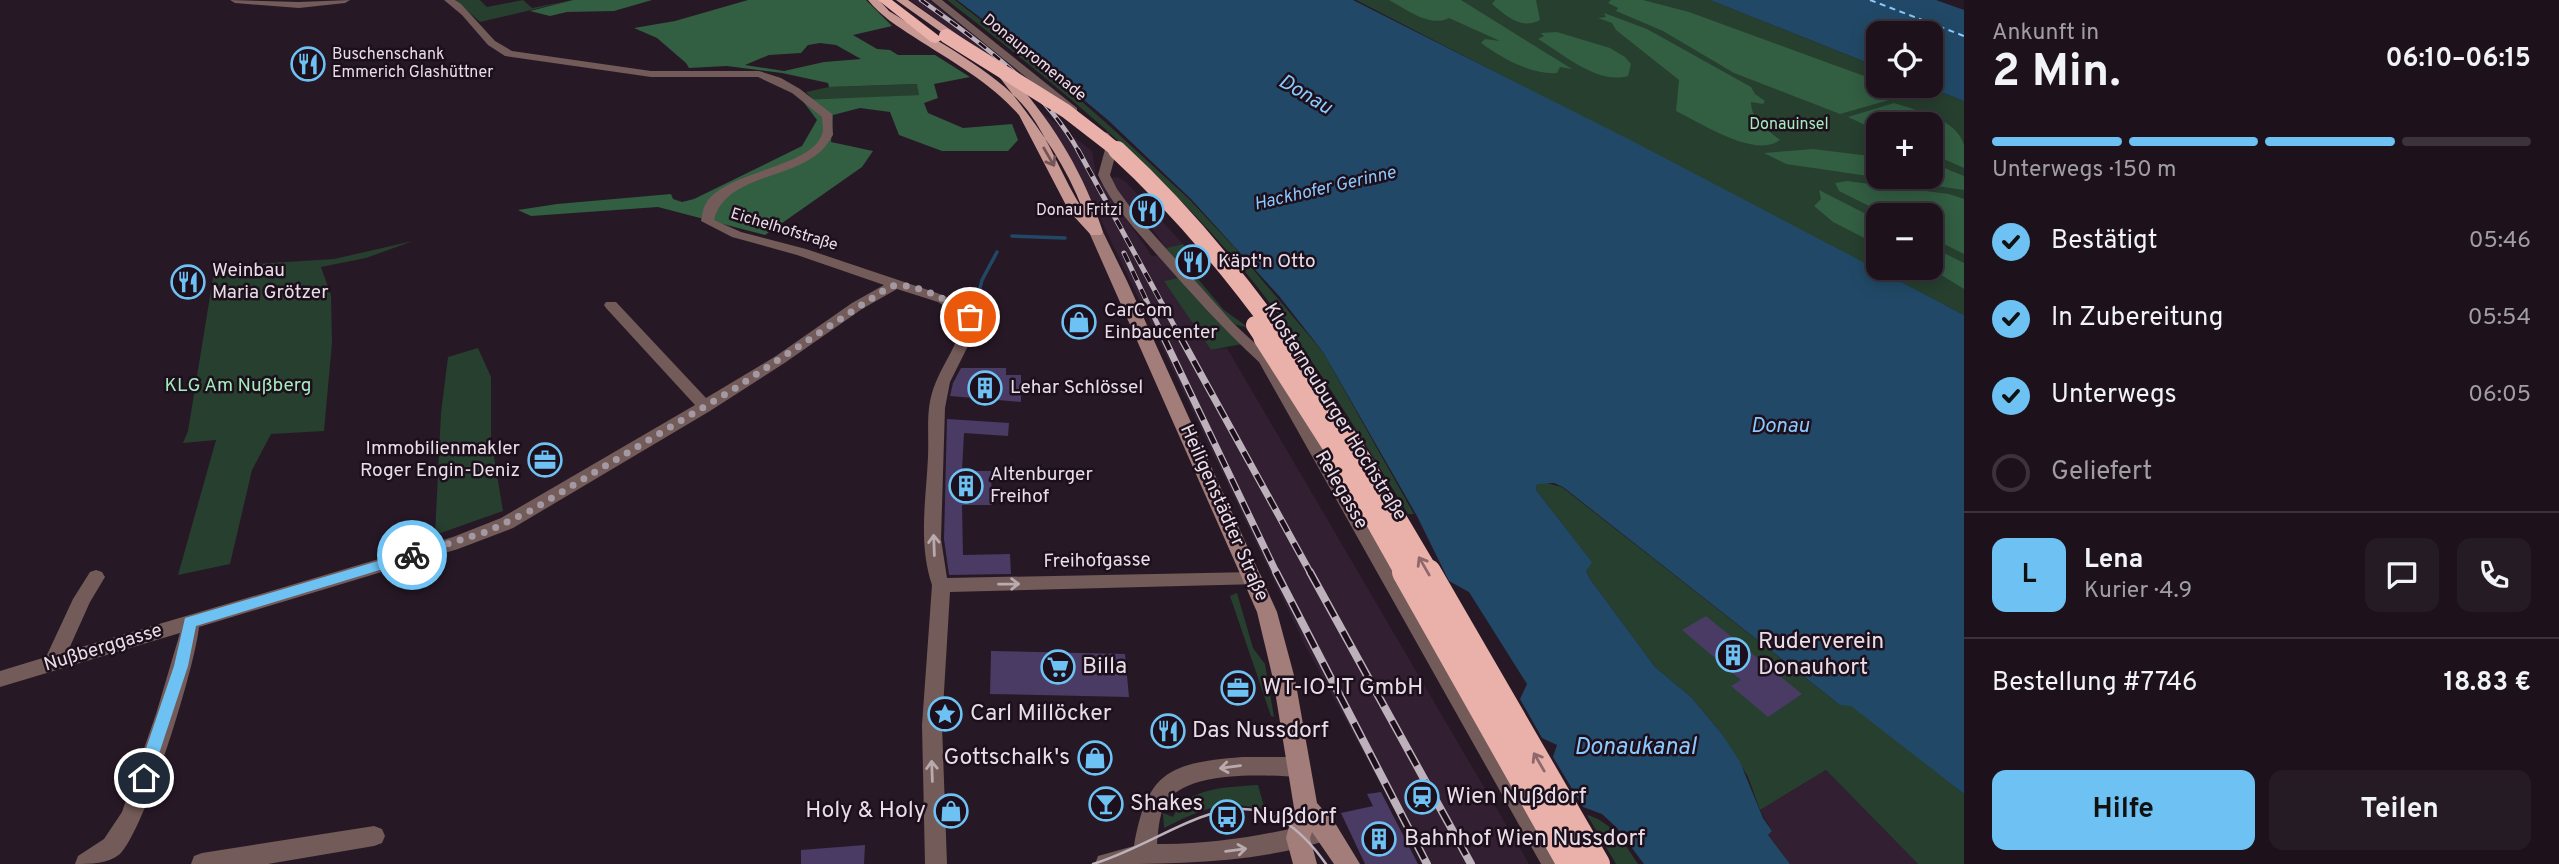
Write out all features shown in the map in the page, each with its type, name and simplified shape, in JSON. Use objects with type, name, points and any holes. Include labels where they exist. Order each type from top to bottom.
[{"type":"highway","name":"Klosterneuburger Hochstraße","points":[[894,3],[918,27],[1078,130],[1153,200],[1205,257],[1274,352],[1340,457],[1570,864]]},
{"type":"highway","name":"Klosterneuburger Hochstraße","points":[[894,3],[1060,107],[1105,141],[1163,195],[1231,271],[1291,349],[1340,426],[1597,864]]},
{"type":"main road","points":[[873,0],[885,13],[985,78],[1011,99],[1024,114],[1076,211],[1096,233]]},
{"type":"main road","points":[[894,3],[994,64],[1019,90],[1062,154],[1091,210],[1096,233]]},
{"type":"main road","name":"Heiligenstädter Straße","points":[[1096,233],[1121,281],[1267,612],[1284,679],[1306,808],[1298,838],[1305,864]]},
{"type":"main road","name":"Heiligenstädter Straße","points":[[1306,808],[1326,831],[1348,864]]},
{"type":"street","points":[[235,0],[299,5],[345,0]]},
{"type":"street","name":"Eichelhofstraße","points":[[449,0],[471,15],[491,45],[509,54],[662,75],[759,74],[777,80],[809,99],[829,120],[828,132],[821,143],[805,156],[719,195],[708,209],[707,221],[735,235],[910,286],[952,303],[970,317],[965,338],[945,377],[938,400],[933,514],[935,565],[941,585]]},
{"type":"street","name":"Donaupromenade","points":[[936,0],[1111,142]]},
{"type":"street","name":"Relegasse","points":[[1111,142],[1104,175],[1111,190],[1132,218],[1228,326],[1265,359],[1553,864]]},
{"type":"street","name":"Nußberggasse","points":[[0,679],[458,542],[507,523],[705,407],[857,306],[896,284]]},
{"type":"street","points":[[611,306],[705,407]]},
{"type":"street","points":[[53,663],[82,598],[96,577]]},
{"type":"street","name":"Freihofgasse","points":[[941,585],[1254,579]]},
{"type":"street","points":[[936,864],[932,725],[941,585]]},
{"type":"street","points":[[86,864],[112,847],[131,817],[188,642],[190,622]]},
{"type":"street","points":[[1144,854],[1156,798],[1173,782],[1232,765],[1298,767]]},
{"type":"street","points":[[1106,864],[1144,854],[1193,855],[1264,846],[1326,831]]},
{"type":"street","points":[[202,864],[374,836]]},
{"type":"shaded area","points":[[910,0],[929,0],[1037,86],[981,52]]},
{"type":"shaded area","points":[[1036,108],[1092,151],[1096,176],[1152,256],[1160,255],[1178,278],[1165,281],[1211,350],[1227,348],[1529,864],[1424,864],[1305,645],[1076,168]]},
{"type":"shaded area","points":[[1118,177],[1126,182],[1183,244],[1166,248],[1143,216],[1133,215],[1109,178]]},
{"type":"shaded area","points":[[1826,770],[1918,864],[1790,864],[1768,835],[1772,831],[1760,810]]},
{"type":"green space","points":[[455,0],[480,0],[487,7],[523,0],[532,8],[573,0],[480,22]]},
{"type":"green space","points":[[573,0],[652,0],[614,11],[567,12],[550,16],[530,11]]},
{"type":"green space","points":[[748,0],[866,0],[892,26],[853,35],[877,49],[890,50],[898,55],[935,55],[970,77],[934,84],[938,98],[924,103],[928,113],[963,128],[1012,124],[1018,140],[1008,151],[942,151],[899,135],[890,112],[860,108],[833,115],[831,142],[873,151],[862,167],[765,235],[658,207],[531,216],[518,210],[671,194],[673,199],[682,202],[694,199],[802,146],[817,120],[802,100],[919,95],[917,84],[829,87],[828,83],[782,73],[727,66],[689,68],[657,38],[634,28],[675,21]],"holes":[[[808,45],[836,45],[861,59],[824,62],[784,71],[745,65],[769,55],[801,53]]]},
{"type":"green space","points":[[947,0],[955,0],[1048,72],[1189,199],[1235,248],[1323,352],[1414,514],[1408,514],[1297,340],[1221,244],[1186,206],[1110,133]]},
{"type":"green space","name":"Donauinsel","points":[[1356,0],[1710,0],[1866,62],[1866,98],[1943,98],[1943,93],[1964,101],[1964,315],[1896,280],[1943,280],[1943,203],[1866,203],[1866,264]]},
{"type":"green space","points":[[1389,0],[1461,0],[1572,69],[1560,67],[1557,73],[1547,73],[1527,68],[1507,60],[1481,43],[1485,39],[1500,41],[1449,18],[1434,21],[1426,19]]},
{"type":"green space","points":[[1495,0],[1536,0],[1540,20],[1526,24],[1513,20],[1492,4]]},
{"type":"green space","points":[[1611,0],[1643,0],[1689,12],[1866,77],[1866,98],[1889,100],[1840,114],[1734,73],[1663,31],[1616,11],[1618,8],[1608,3]]},
{"type":"green space","points":[[1604,13],[1647,29],[1751,87],[1755,94],[1765,101],[1763,104],[1751,102],[1754,114],[1761,124],[1780,140],[1769,145],[1743,142],[1676,111],[1679,80],[1616,30],[1612,23],[1598,18],[1606,17]]},
{"type":"green space","points":[[1557,32],[1610,48],[1625,57],[1631,64],[1628,76],[1617,78],[1593,72],[1538,39],[1544,36],[1541,33]]},
{"type":"green space","points":[[918,84],[919,95],[814,101],[806,92],[829,87]]},
{"type":"green space","points":[[1894,103],[1922,112],[1866,112],[1866,125],[1848,117]]},
{"type":"green space","points":[[1943,121],[1960,136],[1964,145],[1964,168],[1943,159]]},
{"type":"green space","points":[[1813,149],[1866,156],[1866,176],[1786,164],[1764,153]]},
{"type":"green space","points":[[1943,167],[1964,176],[1964,190],[1943,187]]},
{"type":"green space","points":[[1847,181],[1866,183],[1866,189],[1910,189],[1949,194],[1964,199],[1964,254],[1943,244],[1943,203],[1866,204],[1839,191],[1835,183]]},
{"type":"green space","points":[[1819,190],[1866,214],[1866,239],[1833,222],[1814,206],[1821,199]]},
{"type":"green space","name":"KLG Am Nußberg","points":[[413,241],[366,258],[321,267],[331,295],[332,343],[324,431],[271,434],[252,470],[230,564],[178,575],[216,440],[183,443],[188,431],[213,278],[220,266],[334,259]]},
{"type":"green space","points":[[1183,244],[1186,251],[1177,254],[1224,310],[1249,328],[1233,324],[1166,248]]},
{"type":"green space","points":[[1943,252],[1964,263],[1964,289],[1943,276]]},
{"type":"green space","points":[[1178,278],[1242,344],[1211,350],[1164,281]]},
{"type":"green space","points":[[478,348],[491,377],[491,439],[503,511],[435,535],[441,413],[448,357]]},
{"type":"green space","points":[[1543,482],[1562,487],[1840,705],[1851,705],[1964,794],[1964,864],[1918,864],[1826,770],[1760,810],[1748,777],[1722,734],[1691,697],[1655,667],[1590,579],[1586,571],[1591,561],[1536,490],[1537,484]]},
{"type":"green space","points":[[1237,593],[1253,648],[1265,664],[1274,717],[1271,716],[1230,596]]},
{"type":"green space","points":[[1258,785],[1265,810],[1237,805],[1213,808],[1164,828],[1163,813],[1173,817],[1179,807],[1198,794],[1222,788]]},
{"type":"green space","points":[[1587,815],[1610,828],[1638,864],[1616,864]]},
{"type":"water","name":"Donau","points":[[957,0],[1353,0],[1638,144],[1866,264],[1866,280],[1897,280],[1964,315],[1964,794],[1851,706],[1840,705],[1563,487],[1554,483],[1537,484],[1536,490],[1592,562],[1586,571],[1590,579],[1655,667],[1691,697],[1722,734],[1740,762],[1763,818],[1772,831],[1768,835],[1790,864],[1644,864],[1617,828],[1602,814],[1583,807],[1553,757],[1557,745],[1542,738],[1520,699],[1527,684],[1469,592],[1449,581],[1417,516],[1323,352],[1279,296],[1191,199],[1109,121],[1034,58]]},
{"type":"water","points":[[1710,0],[1936,0],[1964,10],[1964,101],[1943,93],[1943,21],[1866,21],[1866,62]]},
{"type":"building","name":"Lehar Schlössel","points":[[961,368],[1006,368],[1006,375],[1021,375],[1021,402],[950,396]]},
{"type":"building","name":"Altenburger Freihof","points":[[947,419],[1009,423],[1008,436],[964,433],[962,471],[991,471],[992,505],[962,505],[963,555],[1010,554],[1011,574],[949,575],[944,539]]},
{"type":"building","name":"Ruderverein Donauhort","points":[[1706,616],[1802,694],[1768,717],[1731,686],[1741,680],[1682,630]]},
{"type":"building","name":"Billa","points":[[991,651],[1125,654],[1129,697],[990,694]]},
{"type":"building","name":"Bahnhof Wien Nussdorf","points":[[1381,792],[1418,864],[1365,864],[1341,813],[1373,806],[1367,794]]},
{"type":"building","points":[[865,845],[864,864],[801,864],[801,850]]},
{"type":"waterway","name":"Hackhofer Gerinne","points":[[1012,236],[1065,238]]},
{"type":"waterway","name":"Hackhofer Gerinne","points":[[967,310],[976,304],[982,280],[997,252]]},
{"type":"ferry route","points":[[1870,0],[1964,36]]},
{"type":"tram line","points":[[1093,864],[1186,823],[1214,813],[1242,809],[1270,814],[1298,832],[1326,864]]},
{"type":"railway","points":[[921,0],[966,32],[1029,86],[1079,152]]},
{"type":"railway","points":[[1078,150],[1182,340]]},
{"type":"railway","points":[[1124,253],[1165,340]]},
{"type":"railway","points":[[1164,338],[1277,573]]},
{"type":"railway","points":[[1181,338],[1311,574]]},
{"type":"railway","points":[[1310,572],[1471,864]]},
{"type":"railway","points":[[1277,573],[1427,864]]},
{"type":"way so far","points":[[412,555],[486,532],[530,511],[734,389],[857,306],[896,284],[916,288],[952,303],[970,317]]},
{"type":"place","name":"Buschenschank Emmerich Glashüttner","points":[[308,64]]},
{"type":"place","name":"Donau Fritzi","points":[[1147,211]]},
{"type":"place","name":"Käpt'n Otto","points":[[1193,262]]},
{"type":"place","name":"Weinbau Maria Grötzer","points":[[188,282]]},
{"type":"place","name":"CarCom Einbaucenter","points":[[1079,322]]},
{"type":"place","name":"Lehar Schlössel","points":[[985,388]]},
{"type":"place","name":"Immobilienmakler Roger Engin-Deniz","points":[[545,460]]},
{"type":"place","name":"Altenburger Freihof","points":[[966,486]]},
{"type":"place","name":"Ruderverein Donauhort","points":[[1733,655]]},
{"type":"place","name":"Billa","points":[[1058,667]]},
{"type":"place","name":"WT-IO-IT GmbH","points":[[1238,688]]},
{"type":"place","name":"Carl Millöcker","points":[[945,714]]},
{"type":"place","name":"Das Nussdorf","points":[[1168,731]]},
{"type":"place","name":"Gottschalk's","points":[[1095,758]]},
{"type":"place","name":"Wien Nußdorf","points":[[1422,797]]},
{"type":"place","name":"Shakes","points":[[1106,804]]},
{"type":"place","name":"Holy & Holy","points":[[951,811]]},
{"type":"place","name":"Nußdorf","points":[[1227,817]]},
{"type":"place","name":"Bahnhof Wien Nussdorf","points":[[1379,839]]},
{"type":"route","points":[[144,778],[181,666],[190,622],[412,555]]},
{"type":"water label","name":"Donaukanal","points":[[1635,748]]}]
